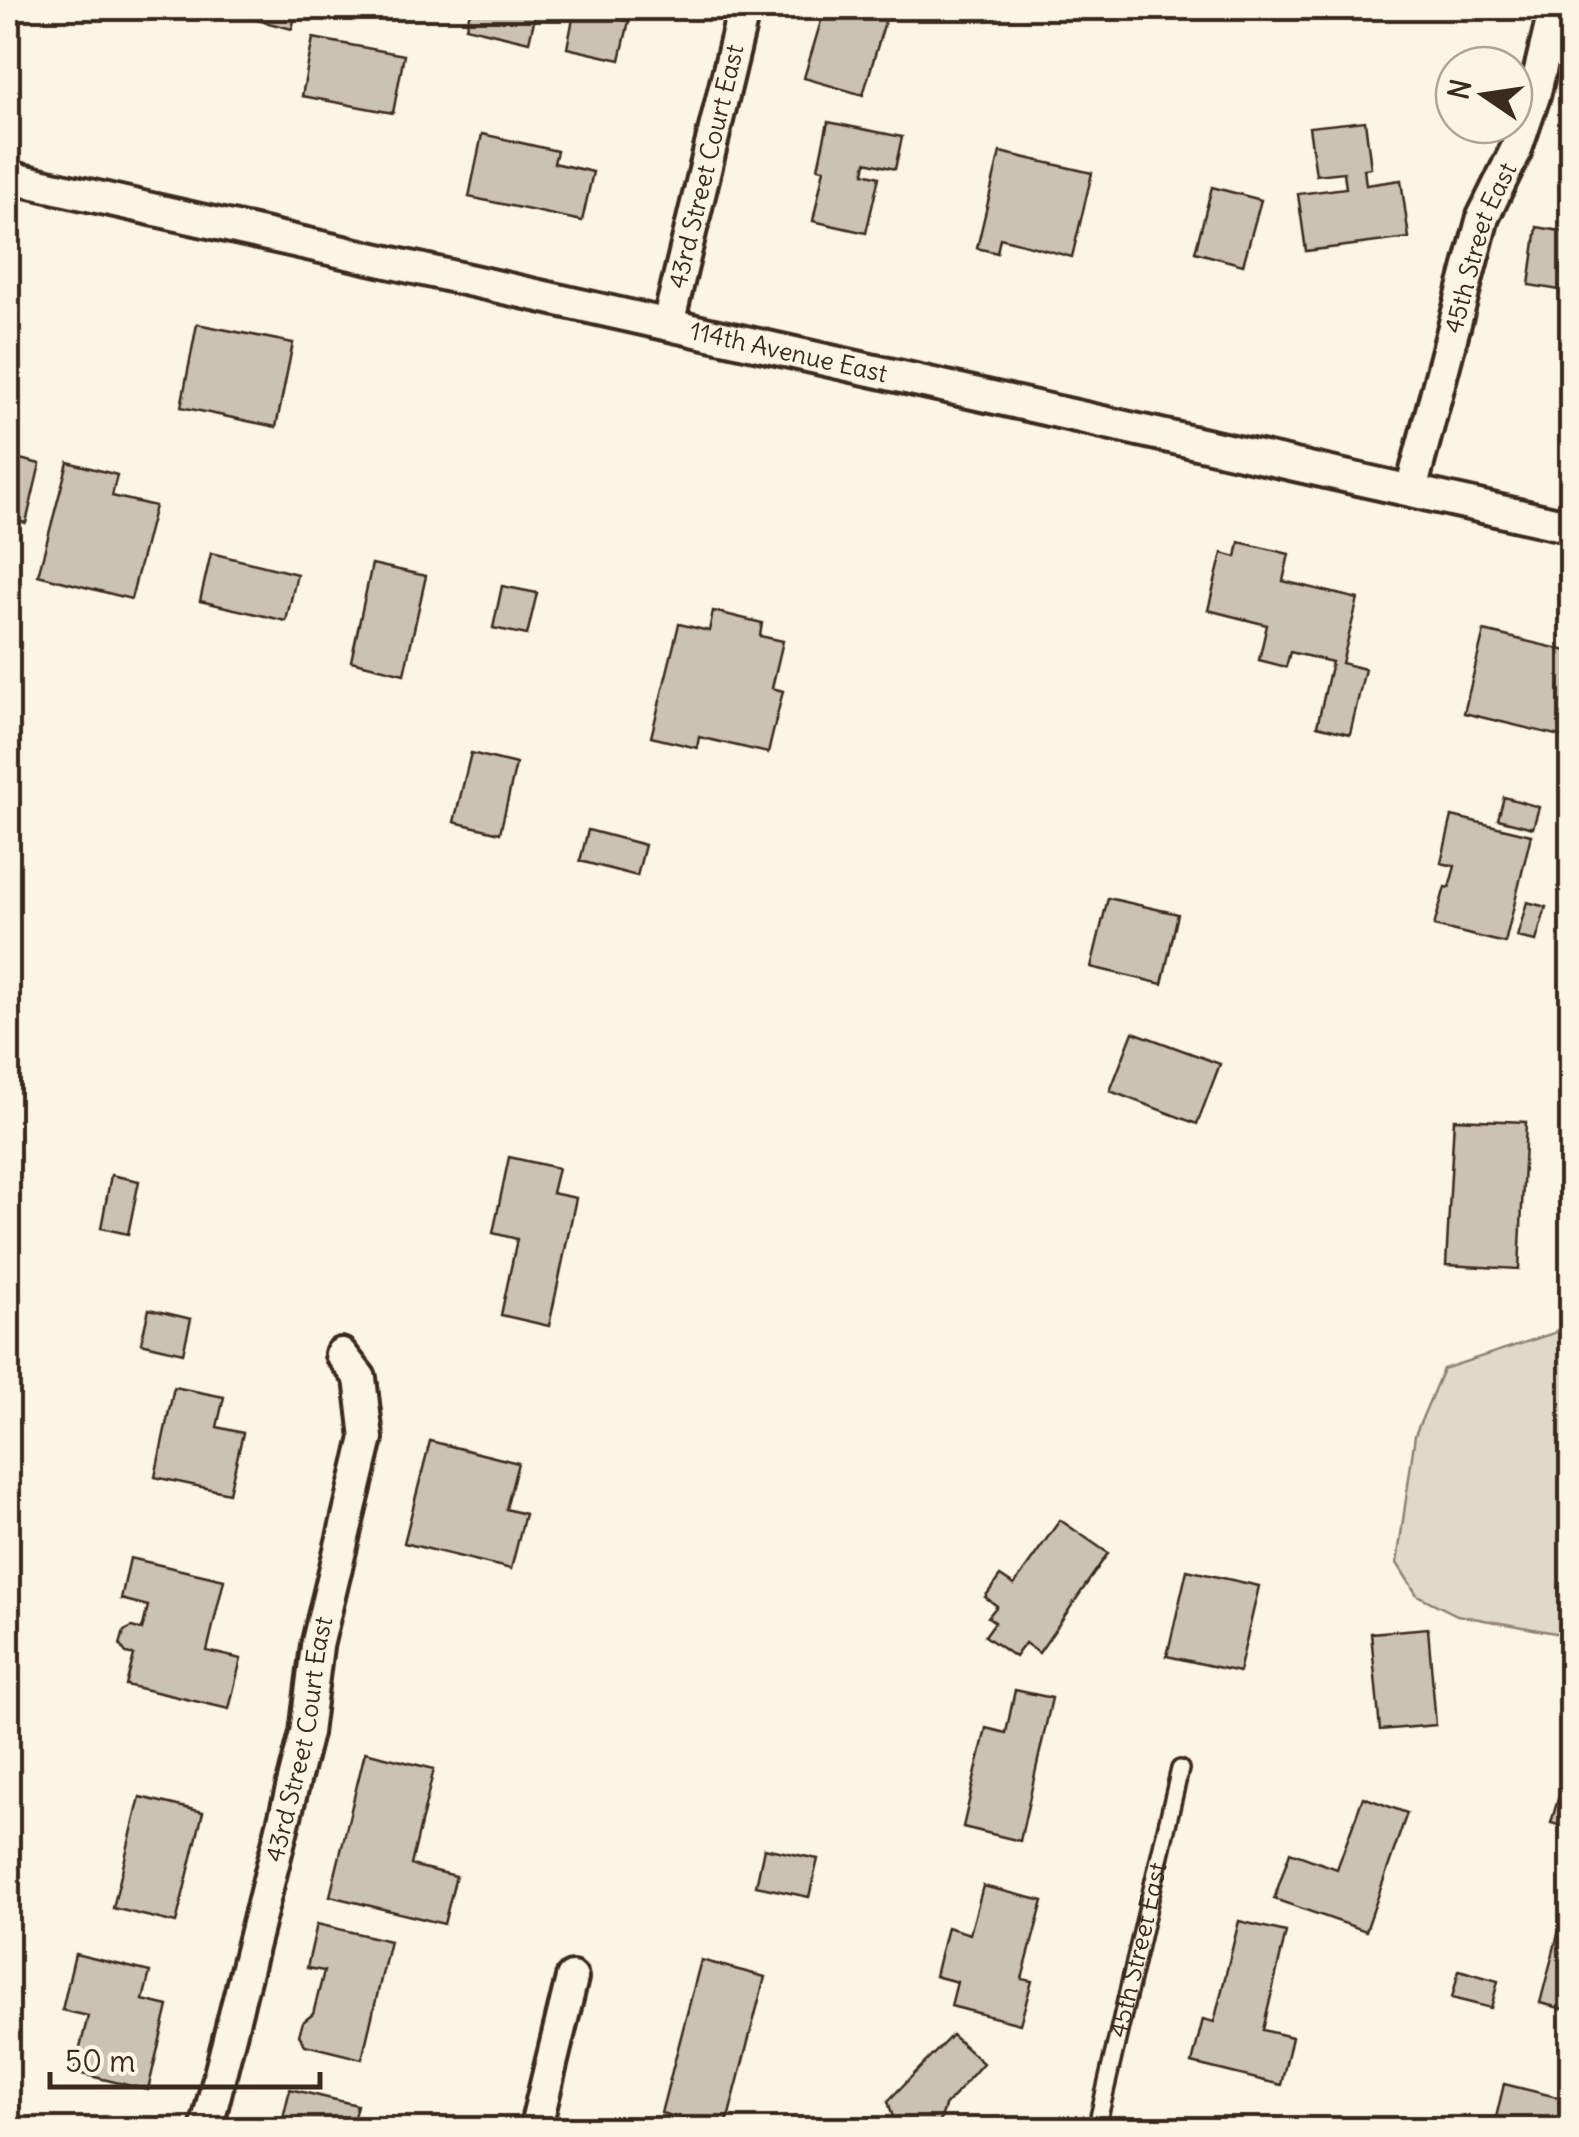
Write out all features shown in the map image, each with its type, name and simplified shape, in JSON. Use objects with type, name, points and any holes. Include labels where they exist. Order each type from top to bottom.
[{"type":"street","name":"43rd Street Court East","points":[[668,324],[744,8]]},
{"type":"street","name":"45th Street East","points":[[1411,490],[1483,218],[1515,152],[1529,112],[1555,8]]},
{"type":"street","name":"114th Avenue East","points":[[8,177],[1572,527]]},
{"type":"street","name":"43rd Street Court East","points":[[206,2130],[306,1734],[317,1646],[367,1438],[360,1378],[341,1354]]},
{"type":"street","points":[[535,2130],[572,1978]]},
{"type":"lane","name":"45th Street East","points":[[1096,2130],[1180,1769]]},
{"type":"shaded area","points":[[1571,1316],[1571,1636],[1457,1615],[1417,1595],[1397,1563],[1415,1435],[1443,1369],[1554,1333]]},
{"type":"building","points":[[243,8],[297,8],[292,29],[241,16]]},
{"type":"building","points":[[471,8],[537,8],[529,42],[466,27]]},
{"type":"building","points":[[825,8],[889,8],[863,95],[804,78]]},
{"type":"building","points":[[575,9],[629,21],[620,60],[567,48]]},
{"type":"building","points":[[313,38],[404,55],[393,113],[302,96]]},
{"type":"building","points":[[1365,121],[1371,168],[1364,169],[1366,185],[1401,180],[1409,238],[1306,251],[1298,194],[1346,188],[1344,172],[1316,175],[1309,127]]},
{"type":"building","points":[[828,122],[902,137],[895,169],[866,162],[864,173],[879,177],[866,233],[813,221],[824,169],[818,168]]},
{"type":"building","points":[[482,134],[557,151],[554,163],[593,172],[582,221],[469,197]]},
{"type":"building","points":[[1000,152],[1092,173],[1072,257],[1000,238],[997,253],[977,248]]},
{"type":"building","points":[[1212,187],[1261,200],[1243,265],[1195,252]]},
{"type":"building","points":[[1537,227],[1572,233],[1572,307],[1564,305],[1566,291],[1529,285]]},
{"type":"building","points":[[197,324],[293,343],[276,427],[181,407]]},
{"type":"building","points":[[8,456],[40,464],[26,523],[8,519]]},
{"type":"building","points":[[68,462],[117,475],[112,496],[155,506],[131,599],[38,575]]},
{"type":"building","points":[[1239,542],[1289,554],[1283,581],[1358,599],[1342,663],[1365,669],[1350,734],[1317,726],[1332,662],[1290,652],[1286,667],[1259,660],[1267,625],[1208,610],[1222,553],[1236,557]]},
{"type":"building","points":[[211,553],[297,574],[286,621],[200,601]]},
{"type":"building","points":[[372,564],[426,576],[404,674],[351,661]]},
{"type":"building","points":[[502,586],[537,593],[527,635],[493,628]]},
{"type":"building","points":[[713,611],[762,623],[760,636],[783,641],[772,688],[783,691],[768,753],[699,737],[697,748],[651,737],[679,624],[709,631]]},
{"type":"building","points":[[1484,631],[1572,652],[1572,739],[1464,713]]},
{"type":"building","points":[[471,753],[516,764],[500,833],[454,822]]},
{"type":"building","points":[[1504,797],[1539,807],[1533,828],[1498,819]]},
{"type":"building","points":[[1452,816],[1531,835],[1505,943],[1434,926],[1455,866],[1441,863]]},
{"type":"building","points":[[588,830],[645,845],[637,876],[580,861]]},
{"type":"building","points":[[1108,898],[1178,914],[1162,984],[1091,967]]},
{"type":"building","points":[[1527,902],[1546,907],[1536,941],[1517,937]]},
{"type":"building","points":[[1133,1032],[1220,1064],[1197,1124],[1110,1091]]},
{"type":"building","points":[[1454,1119],[1526,1122],[1519,1269],[1446,1265]]},
{"type":"building","points":[[509,1157],[558,1168],[552,1193],[576,1198],[549,1326],[501,1315],[517,1239],[493,1233]]},
{"type":"building","points":[[111,1175],[139,1181],[128,1234],[101,1228]]},
{"type":"building","points":[[149,1309],[191,1319],[183,1353],[141,1343]]},
{"type":"building","points":[[174,1387],[224,1397],[217,1427],[243,1433],[229,1493],[155,1477]]},
{"type":"building","points":[[430,1441],[518,1463],[506,1509],[525,1514],[511,1569],[404,1543]]},
{"type":"building","points":[[1060,1520],[1108,1553],[1039,1653],[1025,1643],[1015,1657],[985,1636],[995,1622],[988,1617],[997,1606],[985,1597],[1000,1576],[1014,1585]]},
{"type":"building","points":[[130,1558],[224,1580],[207,1651],[241,1659],[229,1709],[126,1685],[134,1655],[126,1653],[120,1645],[124,1631],[132,1627],[142,1630],[148,1606],[121,1599]]},
{"type":"building","points":[[1187,1570],[1259,1586],[1239,1672],[1167,1656]]},
{"type":"building","points":[[1428,1628],[1436,1725],[1380,1730],[1371,1633]]},
{"type":"building","points":[[1015,1690],[1052,1698],[1020,1841],[963,1827],[986,1728],[1006,1733]]},
{"type":"building","points":[[1572,1751],[1572,1829],[1551,1823]]},
{"type":"building","points":[[365,1752],[434,1769],[411,1865],[456,1876],[444,1924],[330,1896]]},
{"type":"building","points":[[140,1797],[203,1812],[176,1923],[113,1908]]},
{"type":"building","points":[[1363,1797],[1407,1813],[1366,1931],[1274,1899],[1290,1852],[1337,1869]]},
{"type":"building","points":[[764,1848],[818,1859],[809,1897],[756,1886]]},
{"type":"building","points":[[983,1886],[1043,1901],[1022,1979],[1032,1981],[1020,2024],[951,2006],[957,1982],[935,1976],[947,1927],[970,1934]]},
{"type":"building","points":[[1569,1892],[1572,1893],[1572,2011],[1540,2003]]},
{"type":"building","points":[[1239,1921],[1286,1932],[1263,2030],[1292,2037],[1281,2085],[1192,2063],[1203,2019],[1214,2022]]},
{"type":"building","points":[[317,1924],[390,1941],[362,2059],[305,2045],[299,2035],[303,2022],[313,2014],[324,1971],[307,1968]]},
{"type":"building","points":[[75,1954],[150,1972],[143,2000],[168,2006],[148,2090],[74,2072],[88,2016],[62,2010]]},
{"type":"building","points":[[701,1960],[765,1977],[725,2130],[661,2113]]},
{"type":"building","points":[[1459,1970],[1498,1981],[1491,2008],[1452,1998]]},
{"type":"building","points":[[952,2035],[983,2063],[945,2106],[940,2122],[943,2130],[897,2130],[888,2101]]},
{"type":"building","points":[[1504,2084],[1569,2100],[1562,2130],[1493,2130]]},
{"type":"building","points":[[290,2089],[357,2105],[351,2130],[280,2130]]}]
